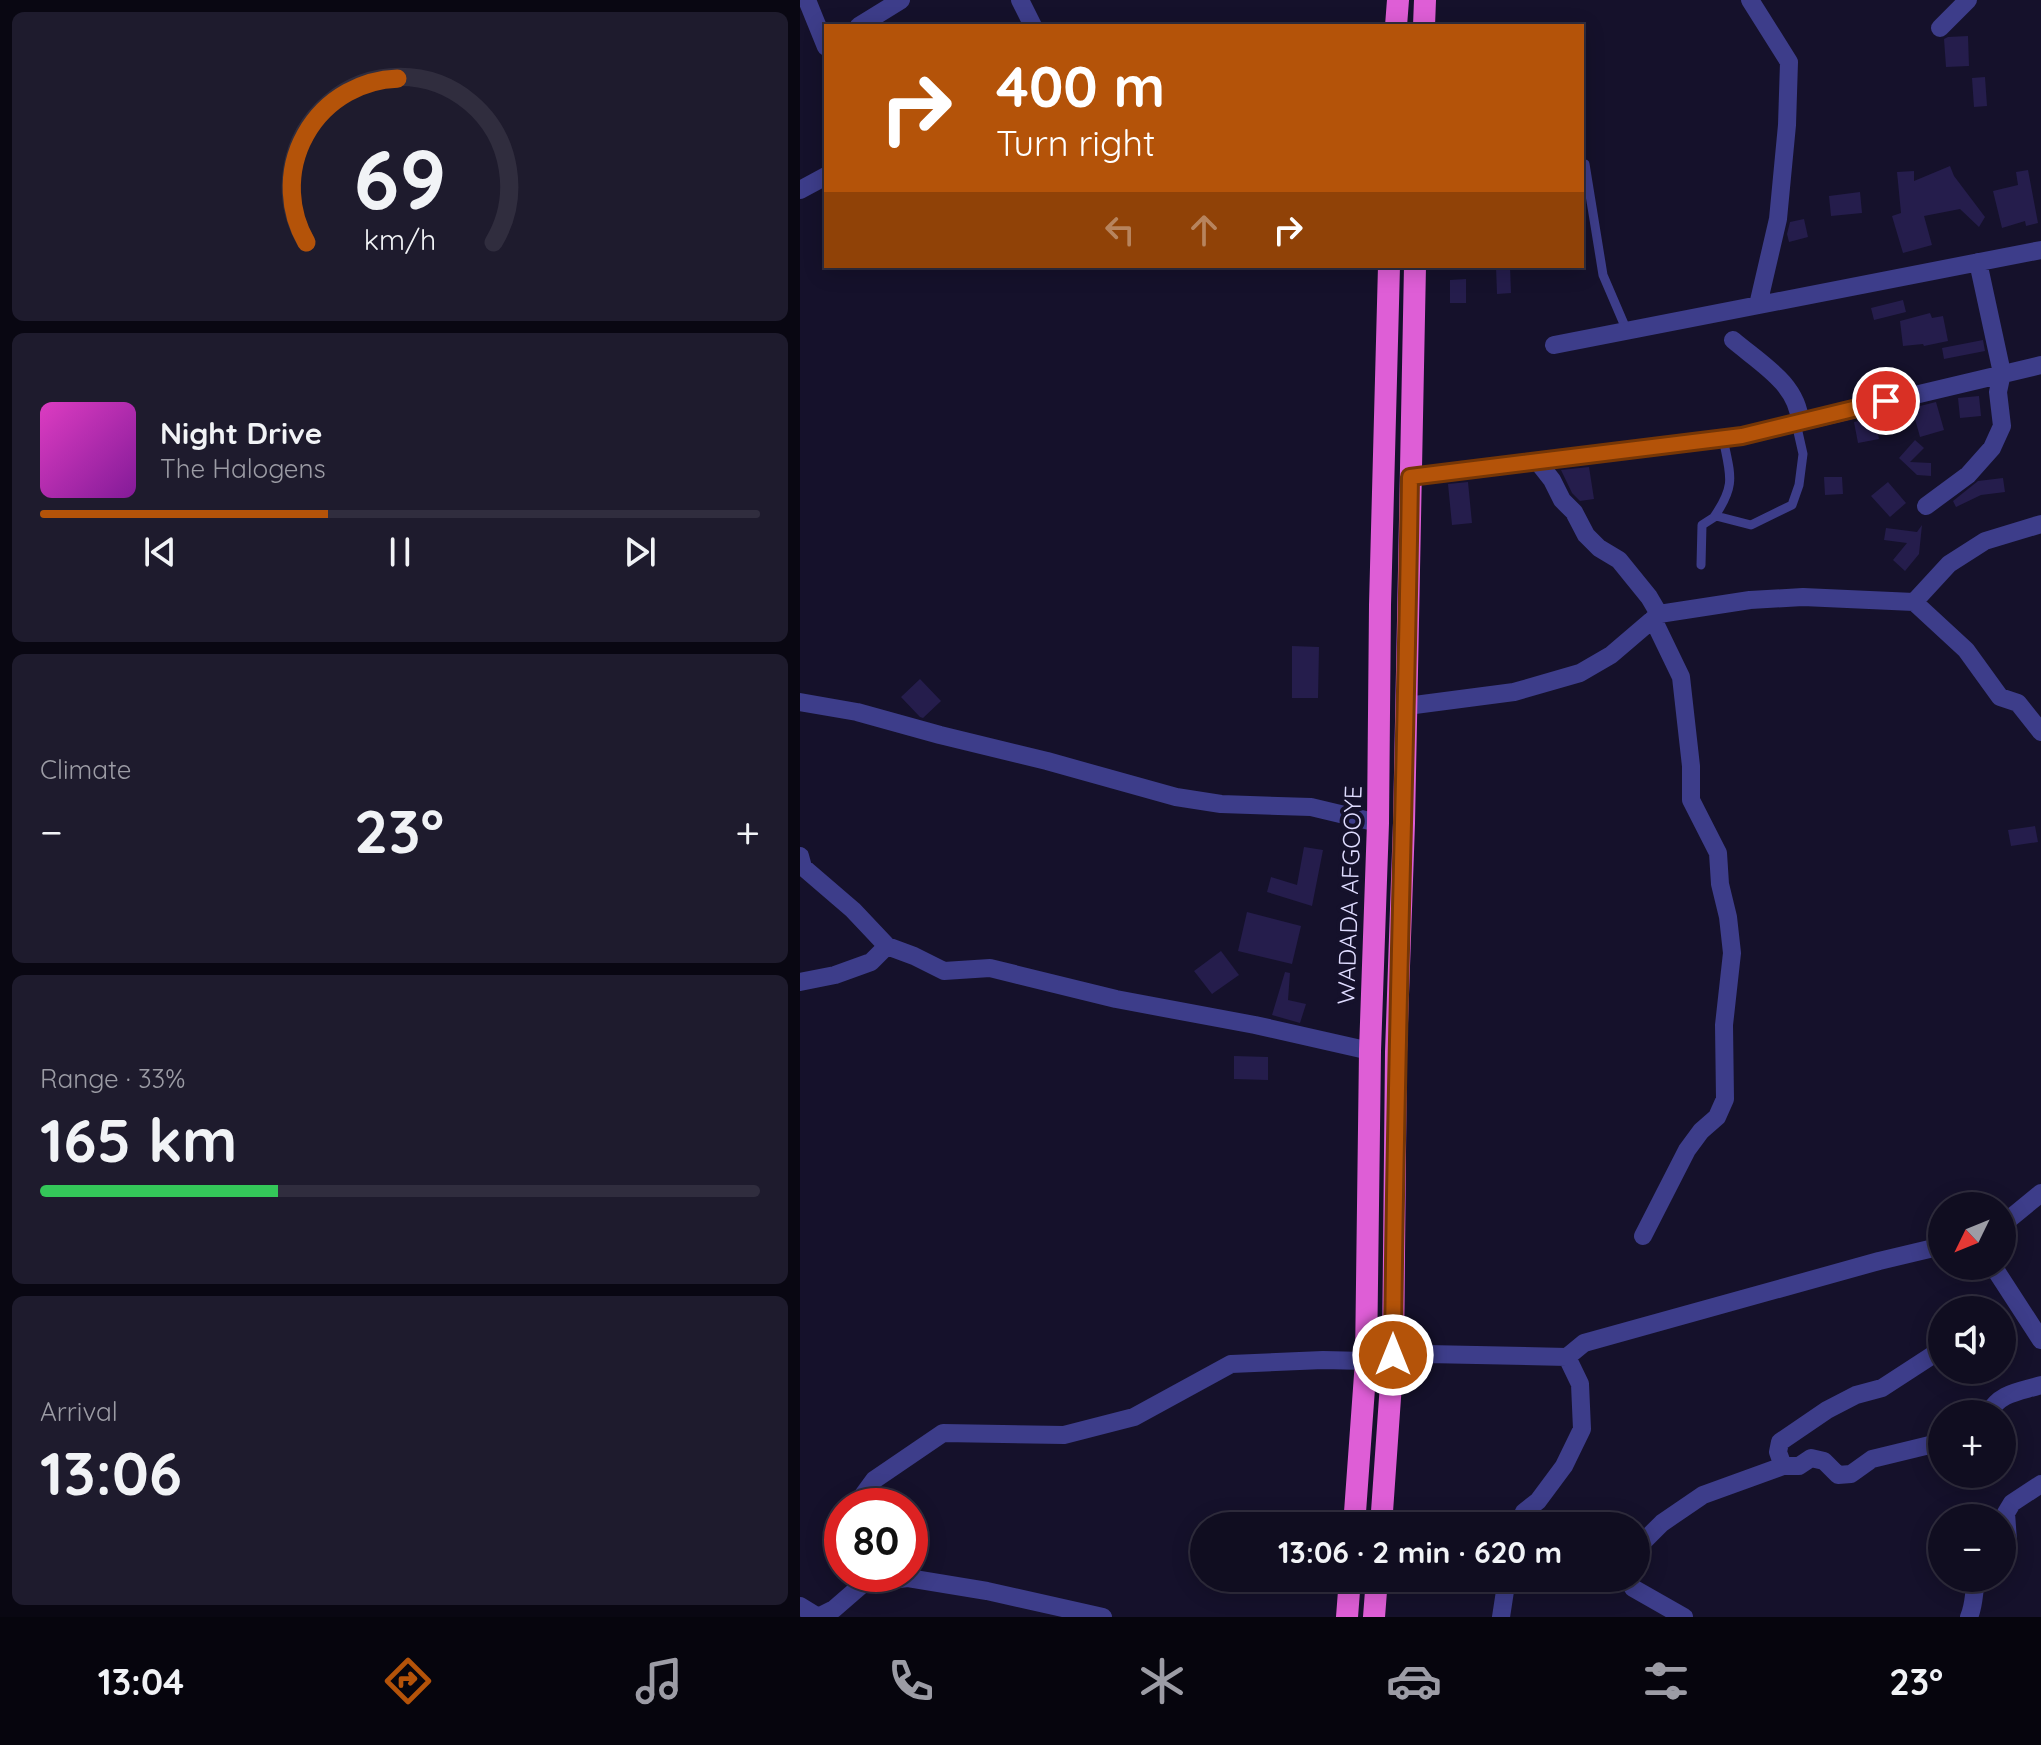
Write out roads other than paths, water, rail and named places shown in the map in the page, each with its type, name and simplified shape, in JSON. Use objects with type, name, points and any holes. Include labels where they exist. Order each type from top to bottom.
[{"type":"highway","points":[[1396,24],[1398,0]]},
{"type":"highway","points":[[1424,24],[1425,0]]},
{"type":"highway","name":"WADADA AFGOOYE","points":[[1355,1512],[1366,1361],[1370,1051],[1378,823],[1389,268]]},
{"type":"highway","points":[[1382,1512],[1393,1355],[1396,1067],[1407,706],[1415,268]]},
{"type":"highway","points":[[1347,1617],[1349,1592]]},
{"type":"highway","points":[[1374,1617],[1376,1592]]},
{"type":"street","points":[[807,0],[824,42]]},
{"type":"street","points":[[862,24],[901,0]]},
{"type":"street","points":[[1020,0],[1032,24]]},
{"type":"street","points":[[1750,0],[1789,62],[1787,125],[1778,219],[1758,305]]},
{"type":"street","points":[[1940,28],[1968,0]]},
{"type":"street","points":[[800,190],[824,177]]},
{"type":"street","points":[[1554,345],[2041,250]]},
{"type":"street","points":[[1926,506],[1968,475],[1992,448],[2002,426],[1998,392],[2002,373],[1978,262]]},
{"type":"street","points":[[1733,340],[1786,385],[1800,411],[1798,423]]},
{"type":"street","points":[[1410,477],[1742,436],[2041,365]]},
{"type":"street","points":[[1537,461],[1562,500],[1574,512],[1586,535],[1599,548],[1619,560],[1649,597],[1681,677],[1691,766],[1691,800],[1718,853],[1720,884],[1728,917],[1732,953],[1724,1025],[1725,1099],[1717,1117],[1701,1131],[1687,1150],[1643,1236]]},
{"type":"street","points":[[1914,602],[1949,564],[1985,541],[2041,524]]},
{"type":"street","points":[[1407,706],[1514,692],[1580,673],[1611,655],[1656,617],[1750,600],[1803,597],[1914,602],[1966,650],[2000,697],[2018,703],[2041,732]]},
{"type":"street","points":[[800,702],[857,712],[1176,797],[1221,804],[1311,807],[1378,823]]},
{"type":"street","points":[[800,856],[803,867],[853,910],[887,946],[944,971],[990,968],[1116,999],[1255,1025],[1370,1051]]},
{"type":"street","points":[[800,982],[835,975],[871,962],[887,946]]},
{"type":"street","points":[[2016,1214],[2041,1193]]},
{"type":"street","points":[[1393,1355],[1567,1357],[1584,1343],[1928,1249]]},
{"type":"street","points":[[2016,1314],[2041,1340]]},
{"type":"street","points":[[1524,1512],[1538,1501],[1564,1466],[1582,1429],[1580,1384],[1567,1357]]},
{"type":"street","points":[[1783,1466],[1778,1452],[1780,1442],[1827,1410],[1856,1395],[1882,1388],[1928,1358]]},
{"type":"street","points":[[868,1488],[874,1480],[943,1433],[1064,1435],[1134,1417],[1231,1364],[1366,1361]]},
{"type":"street","points":[[2000,1400],[2017,1390],[2041,1385]]},
{"type":"street","points":[[1650,1535],[1703,1495],[1783,1466],[1799,1466],[1811,1458],[1824,1461],[1838,1475],[1851,1474],[1872,1459],[1928,1445]]},
{"type":"street","points":[[2011,1504],[2041,1484]]},
{"type":"street","points":[[928,1581],[1103,1617]]},
{"type":"street","points":[[800,1606],[818,1617],[834,1609],[850,1592]]},
{"type":"street","points":[[1501,1617],[1505,1592]]},
{"type":"street","points":[[1640,1592],[1684,1617]]},
{"type":"street","points":[[1969,1617],[1975,1603],[1975,1592]]},
{"type":"lane","points":[[1585,164],[1603,275],[1627,331]]},
{"type":"lane","points":[[1714,517],[1751,525],[1792,505],[1799,485],[1803,454],[1798,423]]},
{"type":"lane","points":[[1701,565],[1702,525],[1714,517],[1726,500],[1731,478],[1723,438]]}]
